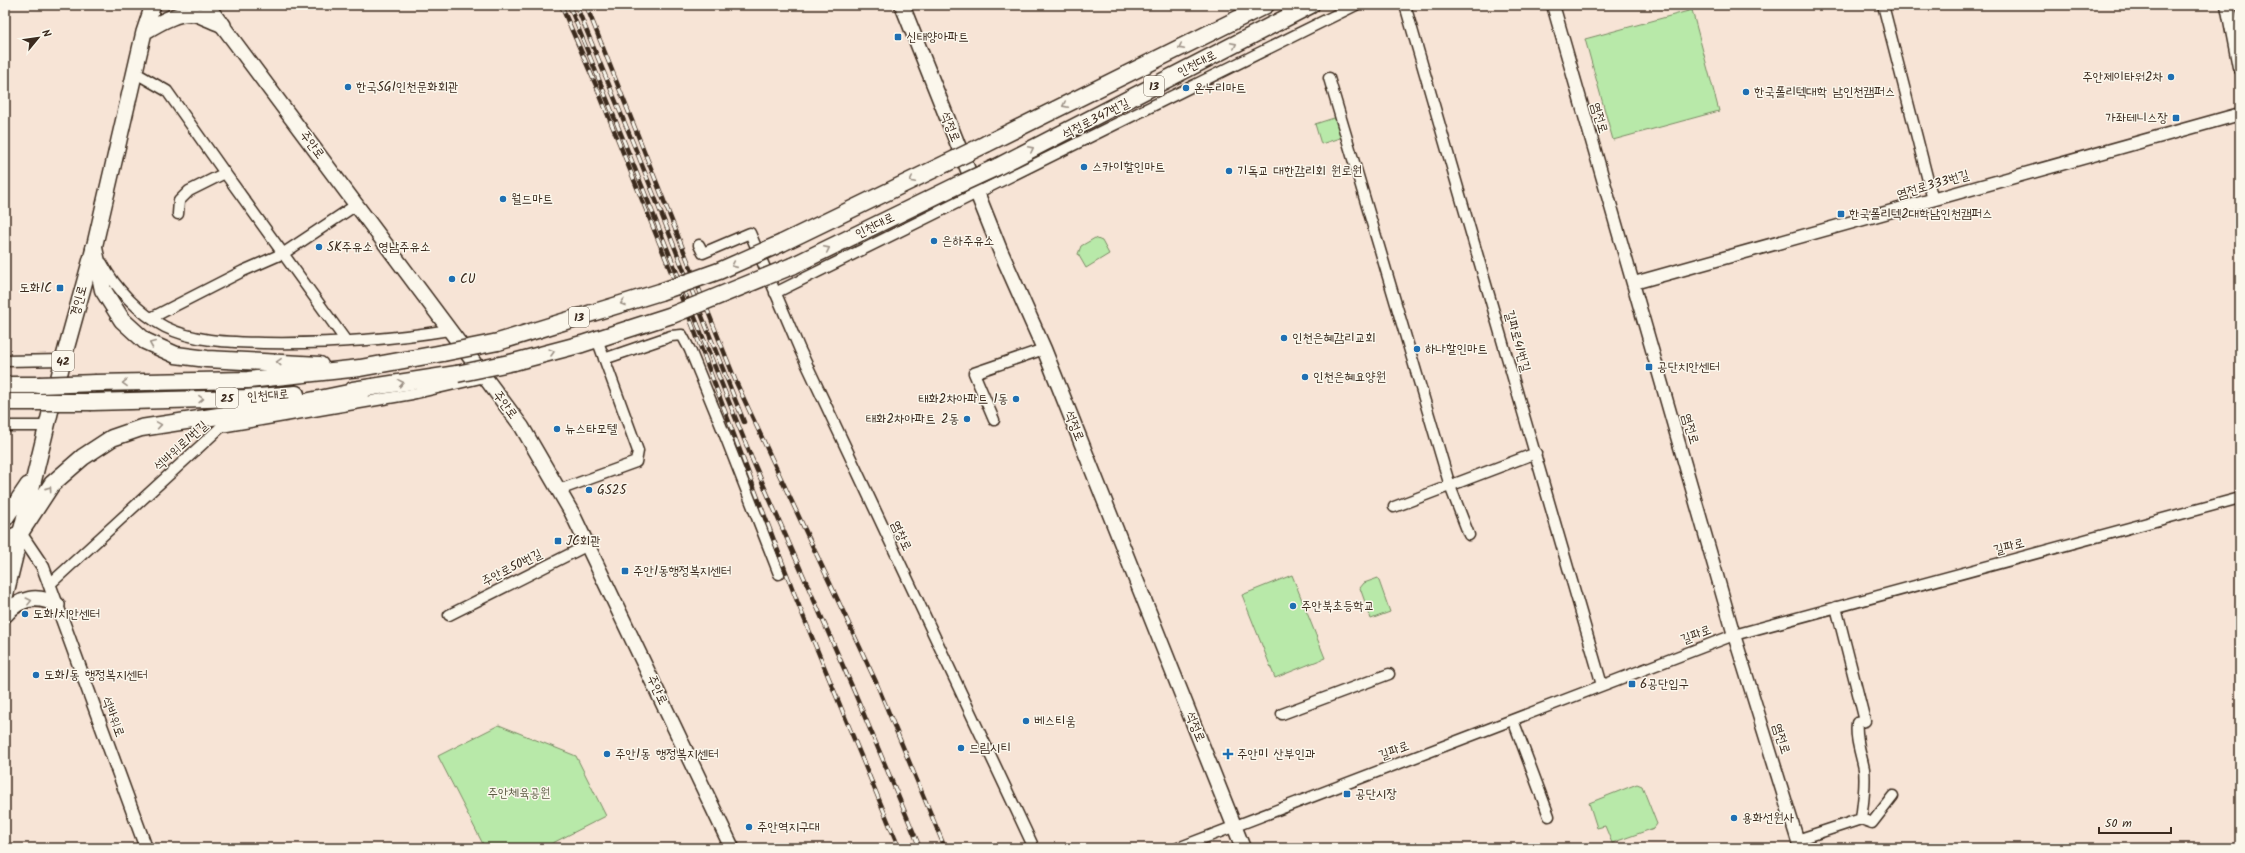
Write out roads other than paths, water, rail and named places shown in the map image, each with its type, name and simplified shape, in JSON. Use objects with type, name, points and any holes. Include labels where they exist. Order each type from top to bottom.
[{"type":"highway","name":"인천대로","points":[[5,385],[248,380],[360,368],[498,342],[660,292],[719,271],[782,243],[947,163],[1266,5]]},
{"type":"highway","name":"인천대로","points":[[5,402],[92,402],[245,398],[363,390],[457,374],[514,362],[597,339],[672,315],[792,266],[997,167],[1312,5]]},
{"type":"highway","points":[[1284,19],[1324,5]]},
{"type":"highway","points":[[94,248],[103,290],[122,320],[145,341],[176,354],[207,359],[360,368]]},
{"type":"highway","points":[[20,533],[52,484],[83,457],[112,438],[141,428],[296,404],[363,390]]},
{"type":"main road","points":[[144,5],[144,32]]},
{"type":"main road","name":"경인로","points":[[5,597],[63,360],[94,248],[144,32],[153,5]]},
{"type":"main road","name":"주안로","points":[[208,5],[522,427],[559,490],[588,545],[732,848]]},
{"type":"main road","name":"석정로","points":[[902,5],[978,194],[1044,349],[1244,848]]},
{"type":"main road","points":[[2219,5],[2231,10],[2240,67]]},
{"type":"main road","points":[[144,32],[166,19],[184,15],[198,14],[222,25]]},
{"type":"main road","points":[[5,519],[35,474]]},
{"type":"main road","points":[[5,540],[20,533]]},
{"type":"main road","points":[[5,616],[13,605],[31,599],[45,599],[57,605]]},
{"type":"street","name":"석정로347번길","points":[[775,293],[978,194],[1356,5]]},
{"type":"street","name":"길파로41번길","points":[[1405,5],[1536,453],[1602,686]]},
{"type":"street","points":[[1883,5],[1933,200]]},
{"type":"street","name":"염전로","points":[[1554,11],[1634,283],[1734,635],[1799,844]]},
{"type":"street","points":[[134,72],[167,91],[346,341]]},
{"type":"street","points":[[1329,78],[1450,486],[1469,534]]},
{"type":"street","name":"염전로333번길","points":[[1634,283],[2240,114]]},
{"type":"street","points":[[178,214],[179,201],[189,191],[225,173]]},
{"type":"street","points":[[151,318],[243,271],[284,253],[356,205]]},
{"type":"street","name":"염창로","points":[[699,244],[703,254],[750,233],[775,293],[854,467],[1034,848]]},
{"type":"street","points":[[94,248],[108,274],[139,308],[151,318],[165,327],[206,339],[287,343],[346,341],[402,338],[449,330]]},
{"type":"street","points":[[604,358],[671,336],[682,335],[690,350],[718,416],[779,574]]},
{"type":"street","points":[[559,490],[636,462],[638,458],[638,451],[597,339]]},
{"type":"street","points":[[994,420],[974,373],[1044,349]]},
{"type":"street","points":[[5,361],[63,360]]},
{"type":"street","name":"석바위로1번길","points":[[49,585],[221,427],[412,394],[485,378]]},
{"type":"street","points":[[5,426],[47,426]]},
{"type":"street","points":[[1394,507],[1536,453]]},
{"type":"street","name":"길파로","points":[[1178,848],[1734,635],[2240,498]]},
{"type":"street","name":"석바위로","points":[[20,533],[43,567],[146,848]]},
{"type":"street","name":"주안로50번길","points":[[449,615],[588,545]]},
{"type":"street","points":[[1836,607],[1865,721],[1857,723],[1856,736],[1864,770],[1865,790],[1861,819]]},
{"type":"street","points":[[1282,714],[1389,674]]},
{"type":"street","points":[[1513,720],[1549,816]]},
{"type":"street","points":[[1799,844],[1861,819],[1872,823],[1893,796]]},
{"type":"railway","points":[[561,5],[595,83],[690,319],[797,601],[899,848]]},
{"type":"railway","points":[[569,5],[752,459],[854,691],[920,848]]},
{"type":"railway","points":[[576,5],[638,155],[744,422]]},
{"type":"railway","points":[[586,5],[736,382],[876,682],[945,848]]},
{"type":"place","name":"신태양아파트","points":[[898,37]]},
{"type":"place","name":"주안제이타워2차","points":[[2171,77]]},
{"type":"place","name":"한국SGI인천문화회관","points":[[348,87]]},
{"type":"place","name":"온누리마트","points":[[1186,88]]},
{"type":"place","name":"한국폴리텍대학 남인천캠퍼스","points":[[1746,92]]},
{"type":"place","name":"가좌테니스장","points":[[2176,118]]},
{"type":"place","name":"스카이할인마트","points":[[1084,167]]},
{"type":"place","name":"기독교 대한감리회 원로원","points":[[1229,171]]},
{"type":"place","name":"월드마트","points":[[503,199]]},
{"type":"place","name":"한국폴리텍2대학남인천캠퍼스","points":[[1841,214]]},
{"type":"place","name":"은하주유소","points":[[934,241]]},
{"type":"place","name":"SK주유소 영남주유소","points":[[319,247]]},
{"type":"place","name":"CU","points":[[452,279]]},
{"type":"place","name":"도화IC","points":[[60,288]]},
{"type":"place","name":"인천은혜감리교회","points":[[1284,338]]},
{"type":"place","name":"하나할인마트","points":[[1417,349]]},
{"type":"place","name":"공단치안센터","points":[[1649,367]]},
{"type":"place","name":"인천은혜요양원","points":[[1305,377]]},
{"type":"place","name":"태화2차아파트 1동","points":[[1016,399]]},
{"type":"place","name":"태화2차아파트 2동","points":[[967,419]]},
{"type":"place","name":"뉴스타모텔","points":[[557,429]]},
{"type":"place","name":"GS25","points":[[589,490]]},
{"type":"place","name":"JC회관","points":[[558,541]]},
{"type":"place","name":"주안1동행정복지센터","points":[[625,571]]},
{"type":"place","name":"주안북초등학교","points":[[1293,606]]},
{"type":"place","name":"도화1치안센터","points":[[25,614]]},
{"type":"place","name":"도화1동 행정복지센터","points":[[36,675]]},
{"type":"place","name":"6공단입구","points":[[1632,684]]},
{"type":"place","name":"베스티움","points":[[1026,721]]},
{"type":"place","name":"드림시티","points":[[961,748]]},
{"type":"place","name":"주안1동 행정복지센터","points":[[607,754]]},
{"type":"place","name":"주안미 산부인과","points":[[1228,754]]},
{"type":"place","name":"공단시장","points":[[1347,794]]},
{"type":"place","name":"용화선원사","points":[[1734,818]]},
{"type":"place","name":"주안역지구대","points":[[749,827]]},
{"type":"park label","name":"주안체육공원","points":[[519,793]]}]
